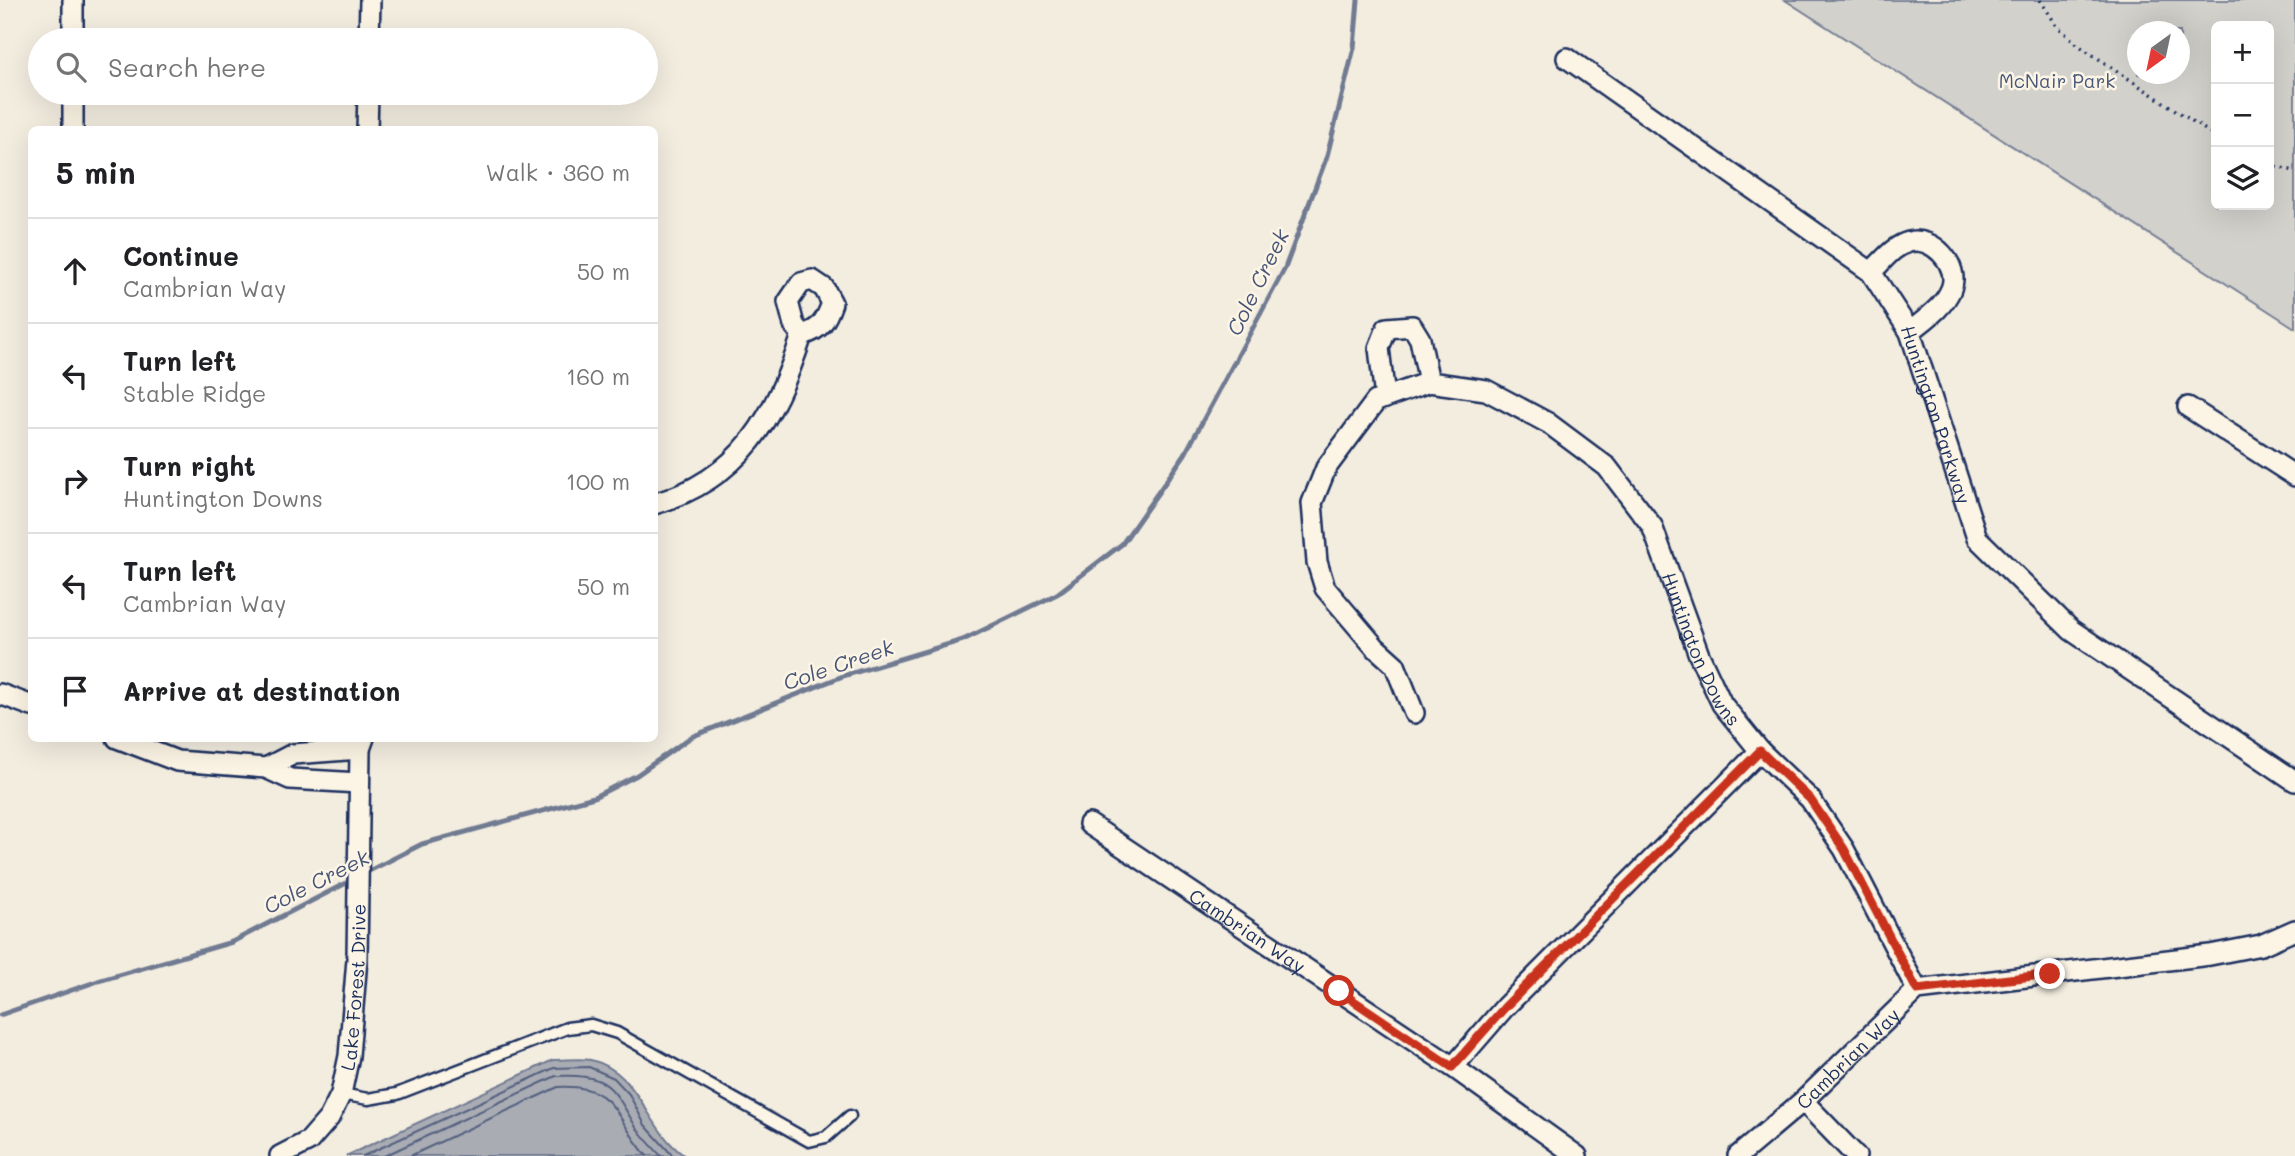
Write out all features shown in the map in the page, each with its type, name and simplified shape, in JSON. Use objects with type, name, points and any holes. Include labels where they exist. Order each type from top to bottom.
[{"type":"street","points":[[73,28],[74,0]]},
{"type":"street","points":[[369,28],[370,0]]},
{"type":"street","name":"Huntington Parkway","points":[[1567,58],[1871,272],[1910,332],[1978,538],[2070,630],[2295,781]]},
{"type":"street","points":[[73,105],[73,126]]},
{"type":"street","points":[[368,105],[368,126]]},
{"type":"street","points":[[1871,272],[1898,246],[1913,240],[1932,246],[1947,259],[1953,272],[1952,289],[1937,309],[1910,332]]},
{"type":"street","points":[[1385,398],[1379,348],[1387,328],[1412,326],[1420,339],[1429,382]]},
{"type":"street","points":[[658,503],[697,489],[738,459],[772,410],[792,369],[803,335]]},
{"type":"street","name":"Huntington Downs","points":[[1414,713],[1395,665],[1375,647],[1325,588],[1317,562],[1312,503],[1326,468],[1376,401],[1429,382],[1486,390],[1548,423],[1607,467],[1652,526],[1699,655],[1722,704],[1760,751],[1810,799],[1844,849],[1917,990]]},
{"type":"street","points":[[2188,407],[2295,476]]},
{"type":"street","points":[[0,694],[28,704]]},
{"type":"street","points":[[127,742],[177,761],[266,768],[290,779],[359,783]]},
{"type":"street","points":[[266,768],[293,754],[360,742]]},
{"type":"street","name":"Lake Forest Drive","points":[[280,1156],[309,1141],[329,1118],[341,1094],[354,1010],[357,959],[360,742]]},
{"type":"street","points":[[1452,1067],[1505,1007],[1760,751]]},
{"type":"street","name":"Cambrian Way","points":[[1089,824],[1452,1067],[1577,1156]]},
{"type":"street","points":[[1917,990],[2210,955],[2261,945],[2295,930]]},
{"type":"street","name":"Cambrian Way","points":[[1738,1156],[1803,1101],[1917,990]]},
{"type":"street","points":[[1803,1101],[1856,1156]]},
{"type":"lane","points":[[341,1094],[368,1099],[397,1094],[567,1028],[591,1025],[617,1033],[674,1062],[809,1141],[826,1137],[850,1116]]},
{"type":"path","points":[[2040,0],[2057,26],[2078,45],[2211,134]]},
{"type":"path","points":[[2274,166],[2295,171]]},
{"type":"green space","name":"McNair Park","points":[[1785,0],[2295,0],[2295,328]]},
{"type":"water","points":[[587,1059],[608,1067],[621,1076],[661,1132],[685,1156],[346,1156],[553,1060]]},
{"type":"waterway","name":"Cole Creek","points":[[363,874],[422,844],[594,797],[637,775],[691,737],[843,676],[963,640],[1057,594],[1122,544],[1185,454],[1285,268],[1327,156],[1354,48],[1358,0]]},
{"type":"waterway","name":"Cole Creek","points":[[0,1015],[98,981],[232,942],[354,879]]},
{"type":"route","points":[[1339,991],[1452,1067],[1505,1007],[1760,751],[1810,799],[1844,849],[1917,990],[2050,974]]}]
